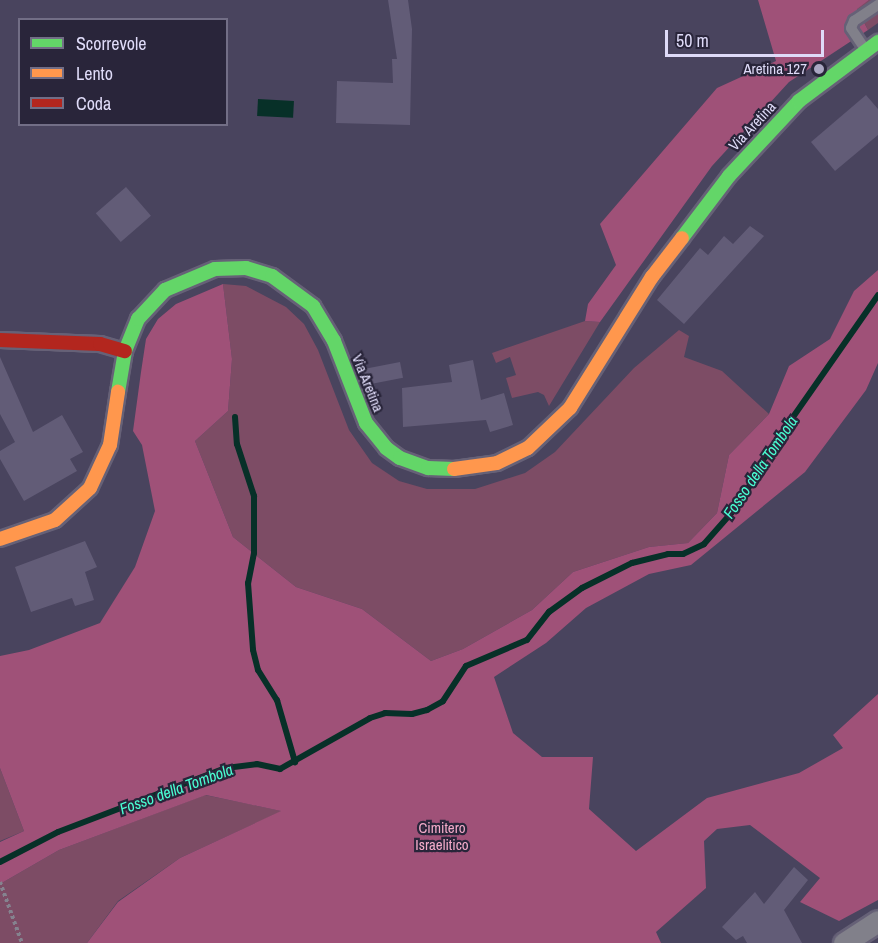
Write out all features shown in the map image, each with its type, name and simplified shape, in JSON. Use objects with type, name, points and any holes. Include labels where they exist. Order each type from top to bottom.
[{"type":"main road","name":"Via Aretina","points":[[0,539],[56,520],[90,488],[110,445],[125,351],[144,310],[176,284],[224,268],[263,273],[302,295],[321,318],[366,423],[386,448],[412,464],[438,470],[467,470],[497,463],[537,442],[563,417],[652,277],[759,142],[799,101],[878,42]]},
{"type":"main road","points":[[0,340],[100,344],[125,351]]},
{"type":"street","points":[[844,943],[878,921]]},
{"type":"lane","points":[[866,51],[851,28],[854,21],[878,5]]},
{"type":"path","points":[[0,882],[22,943]]},
{"type":"shaded area","points":[[869,0],[878,0],[878,23],[868,30],[857,8]]},
{"type":"shaded area","points":[[258,99],[294,101],[293,118],[257,116]]},
{"type":"shaded area","points":[[223,284],[246,286],[286,307],[304,324],[318,350],[349,430],[372,463],[399,481],[427,489],[475,489],[525,473],[555,452],[634,368],[679,330],[689,336],[684,357],[722,371],[769,414],[729,455],[717,513],[688,543],[649,547],[573,572],[532,610],[463,649],[431,661],[362,609],[296,587],[233,537],[195,441],[228,411],[232,359]]},
{"type":"shaded area","points":[[585,321],[600,322],[549,406],[544,395],[538,392],[512,398],[506,378],[516,375],[510,357],[496,363],[492,353]]},
{"type":"shaded area","points":[[0,768],[24,831],[0,841]]},
{"type":"shaded area","points":[[205,795],[282,811],[180,858],[118,901],[87,943],[0,943],[0,884],[59,850]]},
{"type":"green space","points":[[758,0],[869,0],[857,9],[868,30],[789,82],[712,166],[600,322],[585,321],[588,304],[616,265],[600,224],[717,88],[776,61]]},
{"type":"green space","name":"Cimitero Israelitico","points":[[878,270],[878,363],[866,390],[805,472],[691,565],[649,574],[586,608],[546,643],[494,677],[513,733],[542,757],[593,757],[589,809],[636,851],[707,798],[799,773],[843,748],[833,735],[878,694],[878,900],[839,921],[800,902],[820,878],[750,825],[717,829],[704,841],[706,888],[656,932],[661,943],[87,943],[118,902],[180,858],[281,811],[206,795],[59,850],[0,884],[0,842],[24,831],[0,768],[0,656],[29,650],[100,623],[135,567],[155,511],[142,445],[133,431],[146,339],[158,319],[176,304],[223,284],[232,359],[228,411],[195,441],[233,537],[296,587],[362,609],[431,661],[463,649],[532,610],[573,572],[649,547],[688,543],[717,513],[729,455],[769,414],[789,366],[830,339],[854,291]]},
{"type":"building","points":[[388,0],[408,0],[412,29],[410,125],[336,123],[337,81],[393,83],[392,59],[397,59]]},
{"type":"building","points":[[866,95],[878,109],[878,135],[835,171],[811,142]]},
{"type":"building","points":[[126,187],[151,216],[121,242],[96,213]]},
{"type":"building","points":[[750,226],[764,236],[684,324],[657,300],[700,248],[708,255],[724,236],[733,244]]},
{"type":"building","points":[[0,357],[33,432],[62,415],[83,452],[70,459],[77,471],[24,501],[0,459],[0,451],[15,442],[0,414]]},
{"type":"building","points":[[473,360],[481,400],[504,393],[513,425],[490,432],[486,420],[403,427],[402,388],[452,382],[449,365]]},
{"type":"building","points":[[400,362],[403,378],[366,385],[363,369]]},
{"type":"building","points":[[85,541],[97,567],[85,572],[94,600],[75,606],[72,598],[31,612],[15,567]]},
{"type":"building","points":[[794,867],[808,880],[784,910],[802,943],[747,943],[743,936],[736,940],[722,927],[755,892],[764,904]]},
{"type":"waterway","name":"Fosso della Tombola","points":[[0,862],[58,832],[226,768],[257,764],[280,769],[370,718],[385,713],[412,714],[427,710],[443,701],[466,666],[527,640],[549,612],[582,588],[632,563],[668,554],[683,554],[704,544],[741,502],[763,460],[878,295]]},
{"type":"waterway","points":[[235,417],[237,444],[254,496],[254,553],[248,583],[253,650],[258,670],[277,700],[295,762]]},
{"type":"traffic: fast","points":[[682,238],[729,176],[799,101],[878,42]]},
{"type":"traffic: fast","points":[[118,392],[125,351],[138,319],[165,290],[215,269],[246,268],[272,276],[313,306],[334,341],[366,423],[386,448],[400,458],[428,468],[454,469]]},
{"type":"traffic: slow","points":[[454,469],[497,463],[528,448],[570,408],[652,277],[682,238]]},
{"type":"traffic: slow","points":[[0,539],[55,520],[90,488],[110,445],[118,392]]},
{"type":"traffic: jam","points":[[0,340],[100,344],[125,351]]},
{"type":"place","name":"Aretina 127","points":[[819,69]]}]
